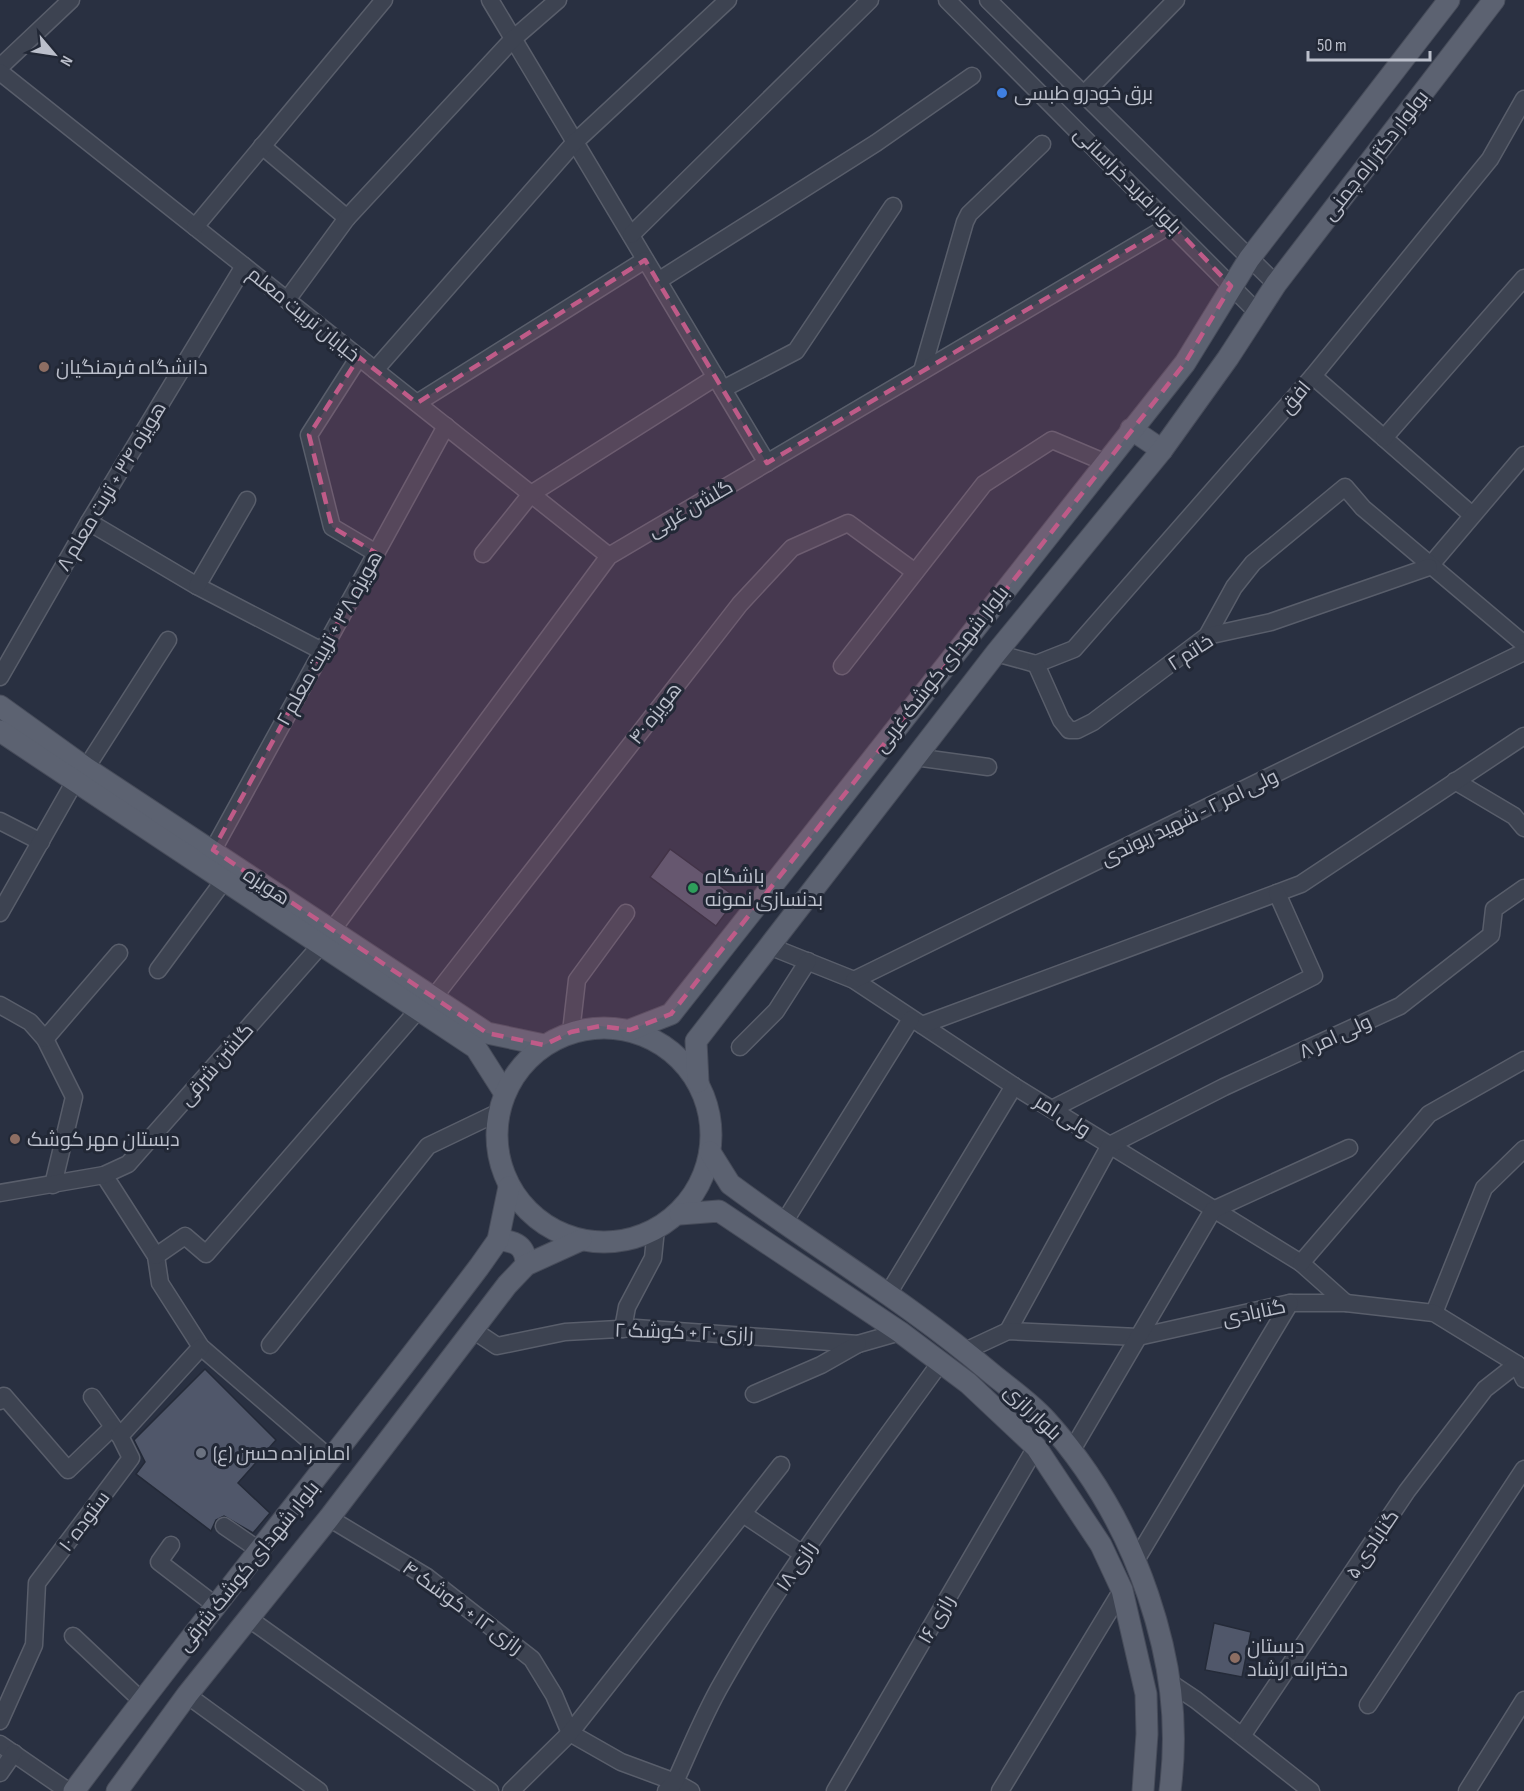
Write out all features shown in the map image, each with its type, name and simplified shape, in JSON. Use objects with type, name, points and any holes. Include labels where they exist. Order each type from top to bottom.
[{"type":"main road","name":"بولوار دکتر راه چمنی","points":[[1231,286],[1249,259],[1449,0]]},
{"type":"main road","name":"بولوار دکتر راه چمنی","points":[[1257,311],[1494,0]]},
{"type":"main road","name":"بلوار شهدای کوشک غربی","points":[[630,1030],[670,1014],[1104,462],[1185,363],[1231,286]]},
{"type":"main road","name":"بلوار شهدای کوشک غربی","points":[[698,1082],[696,1041],[996,653],[1161,450],[1228,358],[1257,311]]},
{"type":"main road","points":[[1131,429],[1161,450]]},
{"type":"main road","name":"هویزه","points":[[0,706],[81,775],[320,946],[487,1033],[544,1045]]},
{"type":"main road","name":"هویزه","points":[[0,731],[213,850],[333,929],[426,1003],[477,1048],[502,1102]]},
{"type":"main road","points":[[600,1026],[630,1030],[670,1049],[698,1082],[710,1116],[710,1152],[701,1180],[680,1214],[656,1229],[619,1241],[581,1240],[554,1230],[531,1214],[509,1187],[501,1167],[496,1139],[502,1102],[525,1062],[544,1045],[571,1032],[600,1026]]},
{"type":"main road","name":"بلوار رازی","points":[[710,1152],[730,1184],[783,1224],[888,1294],[965,1351],[1044,1418],[1072,1450],[1104,1497],[1136,1560],[1161,1634],[1172,1684],[1170,1791]]},
{"type":"main road","name":"بلوار شهدای کوشک شرقی","points":[[74,1791],[215,1605],[332,1460],[498,1239],[509,1187]]},
{"type":"main road","name":"بلوار رازی","points":[[680,1214],[719,1211],[900,1332],[968,1383],[1036,1447],[1101,1545],[1122,1590],[1146,1694],[1147,1734],[1143,1791]]},
{"type":"main road","points":[[498,1239],[519,1245],[526,1253],[525,1265]]},
{"type":"main road","name":"بلوار شهدای کوشک شرقی","points":[[117,1791],[187,1695],[329,1518],[525,1265],[581,1240]]},
{"type":"street","points":[[0,67],[71,0]]},
{"type":"street","points":[[195,227],[384,0]]},
{"type":"street","points":[[490,0],[767,463]]},
{"type":"street","points":[[287,300],[347,218],[513,39],[558,0]]},
{"type":"street","points":[[375,370],[575,142],[728,0]]},
{"type":"street","points":[[631,235],[870,0]]},
{"type":"street","name":"بلوار فرید خراسانی","points":[[947,0],[1257,311]]},
{"type":"street","name":"بلوار فرید خراسانی","points":[[988,0],[1276,284]]},
{"type":"street","points":[[1083,95],[1176,0]]},
{"type":"street","name":"خیایان تربیت معلم","points":[[0,72],[609,556]]},
{"type":"street","points":[[658,281],[876,143],[972,76]]},
{"type":"street","name":"افق","points":[[1036,664],[1074,649],[1313,376],[1490,159],[1524,99]]},
{"type":"street","points":[[1102,155],[1124,136]]},
{"type":"street","points":[[922,371],[969,214],[1042,144]]},
{"type":"street","points":[[262,146],[347,218]]},
{"type":"street","points":[[483,554],[531,494],[719,383],[796,351],[893,206]]},
{"type":"street","name":"گلشن غربی","points":[[333,929],[609,556],[1172,224]]},
{"type":"street","points":[[417,403],[645,260]]},
{"type":"street","name":"هویزه ۳۴ + تربت معلم ۸","points":[[0,677],[89,522],[244,266]]},
{"type":"street","points":[[1384,438],[1524,278]]},
{"type":"street","points":[[359,357],[309,435],[332,527],[376,553]]},
{"type":"street","points":[[1313,376],[1472,515]]},
{"type":"street","name":"هویزه ۳۸ + تربیت معلم ۲","points":[[213,850],[446,426]]},
{"type":"street","points":[[842,666],[984,484],[1052,440],[1104,462]]},
{"type":"street","points":[[1429,567],[1524,455]]},
{"type":"street","points":[[1207,636],[1234,587],[1253,563],[1345,487],[1362,508],[1429,567],[1524,644]]},
{"type":"street","points":[[197,586],[247,500]]},
{"type":"street","points":[[89,522],[197,586],[322,651]]},
{"type":"street","name":"هویزه ۴۰","points":[[426,1003],[740,604],[792,548],[848,523],[915,572]]},
{"type":"street","name":"خاتم ۲","points":[[1036,664],[1061,720],[1069,730],[1077,729],[1094,722],[1207,636],[1271,622],[1429,567]]},
{"type":"street","points":[[0,913],[81,775],[168,640]]},
{"type":"street","name":"ولی امر ۲ - شهید ریوندی","points":[[854,980],[1524,652]]},
{"type":"street","points":[[996,653],[1036,664]]},
{"type":"street","points":[[783,1224],[838,1135],[916,1022],[1301,884],[1524,736]]},
{"type":"street","points":[[915,757],[988,767]]},
{"type":"street","points":[[1455,781],[1514,816],[1524,828]]},
{"type":"street","points":[[0,821],[41,842]]},
{"type":"street","points":[[158,970],[225,879]]},
{"type":"street","name":"ولی امر ۸","points":[[1110,1145],[1224,1087],[1400,1006],[1491,935],[1494,909],[1524,888]]},
{"type":"street","points":[[1054,1108],[1314,976],[1277,893]]},
{"type":"street","points":[[571,1032],[576,980],[626,913]]},
{"type":"street","name":"گلشن شرقی","points":[[0,1193],[104,1174],[128,1164],[320,946]]},
{"type":"street","name":"ولی امر","points":[[769,946],[854,980],[1014,1086],[1054,1108],[1213,1210],[1301,1263],[1346,1303]]},
{"type":"street","points":[[45,1039],[118,953]]},
{"type":"street","points":[[740,1047],[776,1011],[808,961]]},
{"type":"street","points":[[156,1256],[184,1236],[206,1254],[426,1003]]},
{"type":"street","points":[[0,1005],[30,1022],[45,1039],[74,1097],[53,1185]]},
{"type":"street","points":[[1301,1263],[1429,1114],[1524,1060]]},
{"type":"street","points":[[888,1294],[1014,1086]]},
{"type":"street","points":[[270,1345],[428,1146],[502,1102]]},
{"type":"street","points":[[1008,1331],[1110,1145]]},
{"type":"street","points":[[1072,1450],[1213,1210],[1349,1148]]},
{"type":"street","points":[[1434,1313],[1484,1188],[1524,1149]]},
{"type":"street","points":[[104,1174],[156,1256],[160,1283],[201,1347],[332,1460]]},
{"type":"street","points":[[623,1329],[627,1307],[654,1258],[656,1229]]},
{"type":"street","name":"گنابادی","points":[[965,1351],[1008,1331],[1138,1337],[1290,1304],[1346,1303],[1434,1313],[1520,1372]]},
{"type":"street","points":[[1136,1560],[1290,1304]]},
{"type":"street","name":"رازی ۲۰ + کوشک ۲","points":[[473,1330],[497,1346],[565,1332],[623,1329],[759,1335],[858,1344],[900,1332]]},
{"type":"street","points":[[754,1394],[821,1365],[858,1344]]},
{"type":"street","points":[[0,1401],[4,1396],[68,1470],[117,1432],[201,1347]]},
{"type":"street","name":"رازی ۱۸","points":[[670,1786],[720,1685],[804,1555],[940,1363]]},
{"type":"street","name":"گنابادی ۵","points":[[1242,1736],[1407,1491],[1485,1389],[1520,1372]]},
{"type":"street","points":[[92,1397],[117,1432]]},
{"type":"street","name":"ستوده ۱۰","points":[[0,1721],[34,1645],[37,1582],[131,1458],[117,1432]]},
{"type":"street","name":"رازی ۱۶","points":[[836,1791],[1036,1447]]},
{"type":"street","points":[[511,1791],[570,1733],[781,1465]]},
{"type":"street","points":[[1368,1705],[1524,1469]]},
{"type":"street","points":[[742,1514],[804,1555]]},
{"type":"street","name":"رازی ۱۲ + کوشک ۴","points":[[329,1518],[427,1577],[532,1659],[554,1695],[570,1733]]},
{"type":"street","points":[[224,1526],[259,1550]]},
{"type":"street","points":[[171,1545],[159,1562],[215,1605]]},
{"type":"street","points":[[1000,1791],[1122,1590]]},
{"type":"street","points":[[248,1618],[490,1791]]},
{"type":"street","points":[[73,1636],[142,1701]]},
{"type":"street","points":[[1172,1684],[1196,1700],[1311,1791]]},
{"type":"street","points":[[187,1695],[319,1791]]},
{"type":"street","points":[[1467,1791],[1522,1702]]},
{"type":"street","points":[[570,1733],[670,1786],[691,1791]]},
{"type":"street","points":[[0,1773],[7,1748],[68,1791]]},
{"type":"highlighted area","points":[[1172,224],[1231,286],[1185,363],[671,1014],[630,1030],[600,1026],[571,1032],[544,1045],[487,1033],[213,850],[376,553],[332,527],[309,435],[359,357],[417,403],[645,260],[767,463]]},
{"type":"building","name":"باشگاه بدنسازی نمونه","points":[[670,849],[737,898],[716,926],[650,877]]},
{"type":"building","name":"امامزاده حسن (ع)","points":[[205,1369],[276,1440],[238,1483],[270,1513],[253,1533],[224,1516],[216,1520],[211,1531],[136,1474],[145,1462],[134,1440]]},
{"type":"building","points":[[1214,1623],[1251,1632],[1242,1677],[1205,1670]]},
{"type":"place","name":"برق خودرو طبسی","points":[[1002,93]]},
{"type":"place","name":"دانشگاه فرهنگیان","points":[[44,367]]},
{"type":"place","name":"باشگاه بدنسازی نمونه","points":[[693,888]]},
{"type":"place","name":"دبستان مهر کوشک","points":[[15,1139]]},
{"type":"place","name":"امامزاده حسن (ع)","points":[[201,1453]]},
{"type":"place","name":"دبستان دخترانه ارشاد","points":[[1235,1658]]}]
